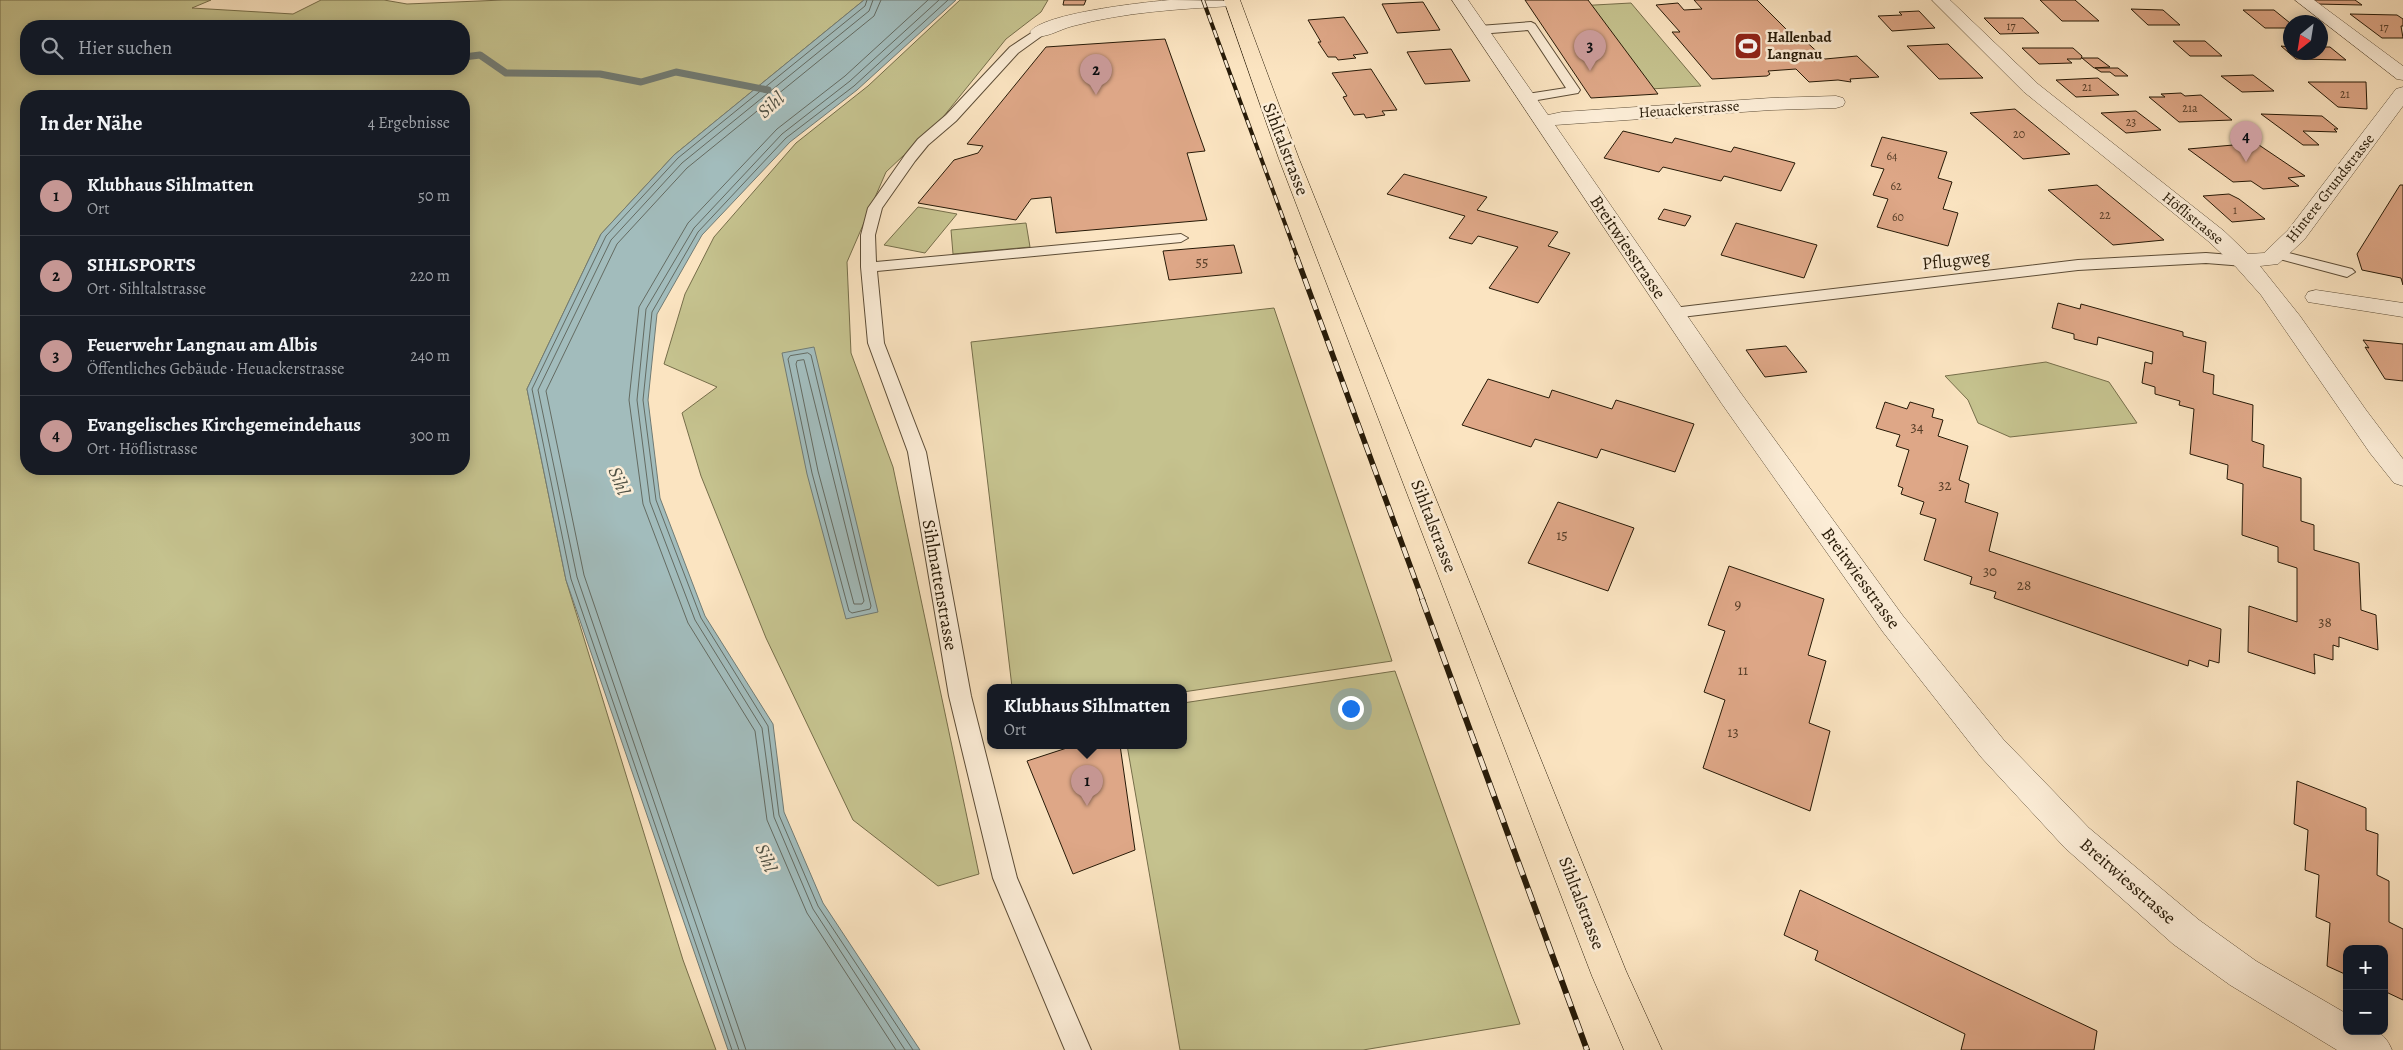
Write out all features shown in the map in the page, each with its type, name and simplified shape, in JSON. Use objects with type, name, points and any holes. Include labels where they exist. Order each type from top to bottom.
[{"type":"main road","name":"Sihltalstrasse","points":[[1232,1],[1289,160],[1354,319],[1610,976],[1643,1050]]},
{"type":"street","name":"Breitwiesstrasse","points":[[1460,0],[1673,313],[1893,624],[1992,748],[2077,838],[2186,932],[2243,973],[2373,1050]]},
{"type":"street","name":"Höflistrasse","points":[[1940,0],[2031,88],[2216,236],[2244,261],[2278,303],[2375,444],[2403,477]]},
{"type":"street","points":[[2303,0],[2403,75]]},
{"type":"street","points":[[1039,32],[1061,23],[1089,16],[1232,1]]},
{"type":"street","name":"Hintere Grundstrasse","points":[[2244,261],[2270,259],[2296,235],[2403,92]]},
{"type":"street","name":"Heuackerstrasse","points":[[1543,122],[1562,118],[1771,104],[1836,102]]},
{"type":"street","points":[[2316,297],[2403,310]]},
{"type":"lane","points":[[1479,30],[1531,26],[1574,90],[1526,98]]},
{"type":"lane","name":"Sihlmattenstrasse","points":[[1039,32],[1014,50],[951,118],[936,130],[910,158],[875,208],[868,235],[869,267],[876,343],[917,452],[960,696],[1005,878],[1078,1050]]},
{"type":"lane","points":[[869,267],[1181,238]]},
{"type":"lane","points":[[2277,254],[2347,272]]},
{"type":"lane","name":"Pflugweg","points":[[1673,313],[2078,265],[2206,258],[2244,261]]},
{"type":"shaded area","points":[[0,0],[211,0],[192,8],[293,14],[321,0],[384,0],[407,4],[503,0],[864,0],[674,155],[601,234],[527,389],[566,580],[683,960],[716,1050],[0,1050]]},
{"type":"shaded area","points":[[960,0],[1048,0],[1041,12],[1006,39],[939,122],[886,172],[847,262],[851,353],[893,467],[979,874],[938,886],[853,820],[766,638],[701,476],[682,413],[717,387],[664,364],[685,294],[714,237],[796,143],[868,86]]},
{"type":"shaded area","points":[[1631,3],[1701,86],[1600,92],[1540,8]]},
{"type":"shaded area","points":[[918,207],[957,214],[925,253],[884,245]]},
{"type":"shaded area","points":[[1026,223],[1030,247],[953,254],[951,230]]},
{"type":"shaded area","points":[[1274,308],[1392,661],[1187,691],[1187,684],[1012,684],[971,342]]},
{"type":"shaded area","points":[[2046,362],[2109,382],[2137,423],[2010,437],[1978,423],[1968,400],[1945,376]]},
{"type":"shaded area","points":[[1395,671],[1520,1024],[1363,1050],[1180,1050],[1128,749],[1187,749],[1187,702]]},
{"type":"water","name":"Sihl","points":[[864,0],[956,0],[857,90],[790,142],[702,235],[657,314],[648,400],[660,498],[705,616],[773,724],[784,812],[823,903],[920,1050],[728,1050],[566,580],[527,389],[601,234],[674,155]]},
{"type":"water","points":[[814,347],[878,612],[846,619],[807,474],[782,353]]},
{"type":"building","points":[[1064,0],[1086,0],[1084,5],[1063,5]]},
{"type":"building","points":[[1525,0],[1588,0],[1658,94],[1591,98]]},
{"type":"building","name":"Hallenbad Langnau","points":[[1694,0],[1757,0],[1793,36],[1800,36],[1825,59],[1857,56],[1879,77],[1850,79],[1851,82],[1838,80],[1809,82],[1796,69],[1768,71],[1770,74],[1767,76],[1712,79],[1672,32],[1680,32],[1656,5],[1678,3],[1684,10],[1702,9]]},
{"type":"building","points":[[2040,0],[2075,0],[2099,21],[2062,21]]},
{"type":"building","points":[[2310,0],[2355,0],[2362,5],[2316,4]]},
{"type":"building","points":[[1423,2],[1440,30],[1397,33],[1382,4]]},
{"type":"building","points":[[2131,9],[2163,10],[2180,25],[2148,25]]},
{"type":"building","points":[[2243,10],[2274,10],[2283,17],[2283,28],[2265,28]]},
{"type":"building","points":[[1919,11],[1935,28],[1892,31],[1878,16],[1902,15],[1899,12]]},
{"type":"building","points":[[2350,14],[2397,15],[2403,19],[2403,26],[2401,26],[2403,38],[2382,38]]},
{"type":"building","points":[[1344,17],[1368,53],[1353,55],[1356,58],[1338,60],[1336,57],[1328,57],[1318,42],[1321,42],[1308,20]]},
{"type":"building","points":[[1984,18],[2023,18],[2039,33],[2000,34]]},
{"type":"building","points":[[1165,39],[1205,151],[1187,153],[1207,220],[1056,233],[1051,197],[1031,199],[1016,220],[918,203],[954,160],[978,153],[983,146],[967,144],[1046,47]]},
{"type":"building","points":[[2173,41],[2205,41],[2222,56],[2190,56]]},
{"type":"building","points":[[1948,44],[1983,78],[1939,79],[1907,46]]},
{"type":"building","points":[[2328,47],[2330,47],[2346,60],[2328,60]]},
{"type":"building","points":[[2022,48],[2073,48],[2082,56],[2081,59],[2067,59],[2072,63],[2039,64]]},
{"type":"building","points":[[1451,49],[1470,81],[1425,84],[1407,52]]},
{"type":"building","points":[[2082,58],[2098,58],[2110,67],[2094,68]]},
{"type":"building","points":[[2095,68],[2118,68],[2128,76],[2115,76],[2110,72],[2101,72]]},
{"type":"building","points":[[1371,69],[1397,110],[1382,111],[1385,115],[1366,118],[1364,114],[1354,115],[1343,97],[1347,96],[1332,73]]},
{"type":"building","points":[[2253,75],[2274,91],[2242,92],[2221,76]]},
{"type":"building","points":[[2098,78],[2119,95],[2076,97],[2056,80]]},
{"type":"building","points":[[2308,82],[2366,82],[2367,109],[2338,107]]},
{"type":"building","points":[[2181,93],[2185,96],[2201,95],[2232,120],[2179,122],[2149,97],[2165,97],[2161,94]]},
{"type":"building","points":[[2015,109],[2070,154],[2023,159],[1970,113]]},
{"type":"building","points":[[2136,111],[2161,130],[2126,133],[2101,113]]},
{"type":"building","points":[[2261,114],[2322,116],[2338,129],[2334,129],[2337,132],[2303,131],[2319,145],[2303,145]]},
{"type":"building","points":[[1623,131],[1672,143],[1675,138],[1731,152],[1734,147],[1795,163],[1781,191],[1724,176],[1721,181],[1663,167],[1659,172],[1604,158]]},
{"type":"building","points":[[1882,137],[1947,152],[1938,178],[1952,182],[1943,209],[1958,213],[1948,246],[1877,227],[1888,199],[1873,195],[1884,169],[1871,166]]},
{"type":"building","points":[[2256,143],[2305,176],[2288,178],[2299,186],[2263,189],[2251,181],[2233,182],[2188,149]]},
{"type":"building","points":[[1404,174],[1487,197],[1477,210],[1558,232],[1548,246],[1570,253],[1538,303],[1489,288],[1518,247],[1478,236],[1472,244],[1449,238],[1465,216],[1387,194]]},
{"type":"building","points":[[2097,185],[2164,240],[2113,245],[2048,190]]},
{"type":"building","points":[[2400,185],[2403,185],[2403,285],[2401,278],[2362,270],[2357,254]]},
{"type":"building","points":[[2229,194],[2239,199],[2265,219],[2232,222],[2203,196]]},
{"type":"building","points":[[1664,209],[1691,216],[1685,226],[1658,219]]},
{"type":"building","points":[[1736,223],[1817,245],[1804,278],[1721,255]]},
{"type":"building","points":[[1234,245],[1242,273],[1169,280],[1163,251]]},
{"type":"building","points":[[2058,303],[2080,309],[2081,304],[2183,332],[2183,336],[2206,342],[2203,372],[2214,375],[2213,394],[2253,405],[2252,441],[2264,445],[2263,467],[2301,478],[2301,521],[2314,525],[2314,550],[2359,563],[2361,610],[2376,615],[2378,650],[2339,637],[2339,647],[2333,645],[2333,660],[2314,654],[2315,674],[2248,652],[2249,606],[2297,622],[2297,568],[2278,562],[2278,547],[2242,535],[2243,484],[2227,479],[2228,465],[2190,454],[2194,409],[2179,405],[2180,401],[2155,394],[2155,387],[2142,383],[2145,362],[2152,364],[2153,352],[2098,337],[2097,345],[2074,339],[2074,334],[2052,328]]},
{"type":"building","points":[[2363,340],[2403,344],[2403,381],[2385,379],[2365,347],[2369,348]]},
{"type":"building","points":[[1786,346],[1807,372],[1765,377],[1746,350]]},
{"type":"building","points":[[1488,379],[1549,398],[1552,390],[1612,409],[1616,400],[1694,424],[1675,472],[1601,449],[1597,458],[1535,439],[1531,447],[1462,425]]},
{"type":"building","points":[[1885,402],[1907,409],[1910,402],[1934,409],[1932,417],[1943,420],[1938,436],[1968,446],[1959,480],[1969,484],[1965,502],[1998,513],[1989,551],[2221,629],[2219,663],[2209,660],[2208,667],[2189,660],[2188,666],[1994,598],[1996,592],[1970,584],[1972,577],[1924,560],[1936,519],[1920,514],[1924,502],[1901,494],[1903,488],[1898,486],[1909,450],[1896,446],[1900,435],[1876,428]]},
{"type":"building","points":[[1558,502],[1634,528],[1608,591],[1528,563]]},
{"type":"building","points":[[1729,566],[1824,599],[1808,655],[1826,661],[1809,723],[1830,731],[1810,811],[1703,768],[1725,700],[1704,692],[1725,631],[1708,625]]},
{"type":"building","points":[[1064,749],[1121,749],[1135,850],[1073,874],[1027,761]]},
{"type":"building","points":[[2297,781],[2366,808],[2366,830],[2378,834],[2377,875],[2389,881],[2389,922],[2403,929],[2403,1000],[2388,993],[2388,945],[2343,945],[2343,973],[2327,966],[2330,923],[2316,917],[2319,875],[2305,870],[2308,830],[2294,824]]},
{"type":"building","points":[[1800,890],[2097,1031],[2094,1050],[1961,1050],[1965,1034],[1815,960],[1818,951],[1784,935]]},
{"type":"waterway","name":"Sihl","points":[[470,56],[480,55],[506,73],[600,74],[641,82],[676,72],[768,90]]},
{"type":"railway","points":[[1203,0],[1298,259]]},
{"type":"railway","points":[[1297,258],[1423,601]]},
{"type":"railway","points":[[1422,599],[1587,1050]]},
{"type":"place","name":"Hallenbad Langnau","points":[[1748,46]]},
{"type":"place","name":"Feuerwehr Langnau am Albis","points":[[1590,71]]},
{"type":"place","name":"SIHLSPORTS","points":[[1096,95]]},
{"type":"place","name":"Evangelisches Kirchgemeindehaus","points":[[2246,162]]},
{"type":"place","name":"Klubhaus Sihlmatten","points":[[1087,806]]}]
